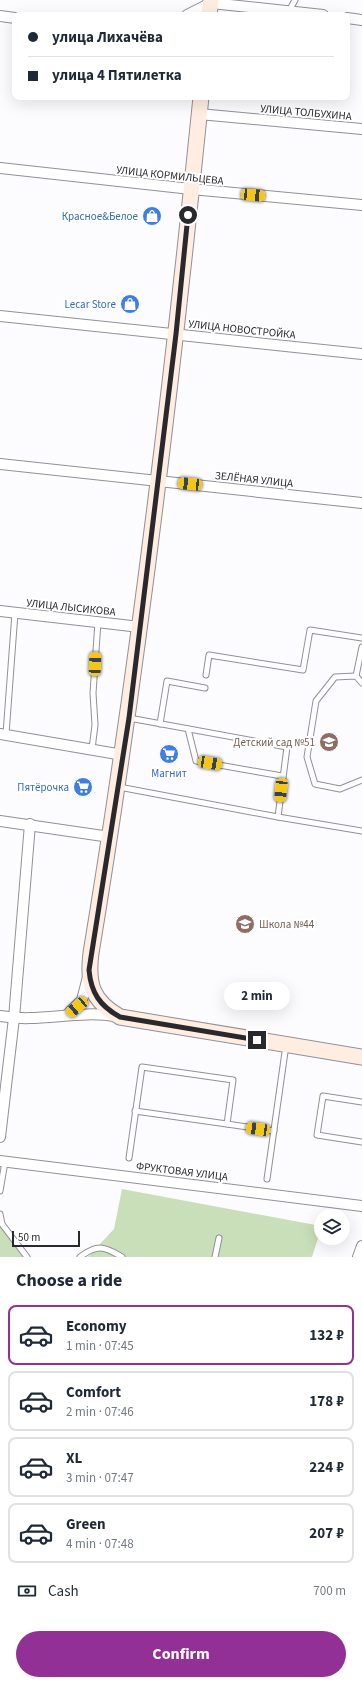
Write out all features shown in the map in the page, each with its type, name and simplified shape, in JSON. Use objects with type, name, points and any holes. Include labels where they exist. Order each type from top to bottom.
[{"type":"main road","points":[[201,100],[159,481],[129,718],[89,970],[93,991],[98,1000],[110,1011],[120,1017],[362,1057]]},
{"type":"street","points":[[195,12],[210,6],[298,12]]},
{"type":"street","points":[[0,16],[12,18]]},
{"type":"street","points":[[350,18],[362,20]]},
{"type":"street","name":"УЛИЦА ТОЛБУХИНА","points":[[199,114],[362,129]]},
{"type":"street","name":"УЛИЦА КОРМИЛЬЦЕВА","points":[[0,168],[191,189],[362,205]]},
{"type":"street","name":"УЛИЦА НОВОСТРОЙКА","points":[[0,316],[362,354]]},
{"type":"street","name":"ЗЕЛЁНАЯ УЛИЦА","points":[[0,464],[362,503]]},
{"type":"street","name":"УЛИЦА ЛЫСИКОВА","points":[[0,611],[140,627]]},
{"type":"street","points":[[3,734],[123,755]]},
{"type":"street","points":[[0,821],[30,824],[110,837]]},
{"type":"street","points":[[0,1137],[14,1018],[30,824]]},
{"type":"street","points":[[68,1014],[82,1000],[89,970]]},
{"type":"street","points":[[0,1016],[14,1018],[96,1013],[120,1017]]},
{"type":"street","name":"ФРУКТОВАЯ УЛИЦА","points":[[2,1161],[362,1206]]},
{"type":"street","points":[[358,1257],[362,1246]]},
{"type":"lane","points":[[289,11],[295,0]]},
{"type":"lane","points":[[3,734],[15,612]]},
{"type":"lane","points":[[92,750],[95,725],[93,693],[98,622]]},
{"type":"lane","points":[[206,675],[209,655],[303,670],[310,630],[362,638]]},
{"type":"lane","points":[[356,676],[362,647]]},
{"type":"lane","points":[[356,676],[362,683]]},
{"type":"lane","points":[[356,676],[335,677],[316,701],[306,757],[315,784],[340,789],[362,780]]},
{"type":"lane","points":[[160,724],[167,681],[205,688]]},
{"type":"lane","points":[[129,718],[287,747],[282,776],[278,817]]},
{"type":"lane","points":[[188,729],[196,761],[282,776]]},
{"type":"lane","points":[[118,787],[362,831]]},
{"type":"lane","points":[[267,1179],[286,1045]]},
{"type":"lane","points":[[129,1158],[142,1067],[233,1080],[227,1124]]},
{"type":"lane","points":[[362,1102],[323,1096],[317,1135],[362,1142]]},
{"type":"lane","points":[[136,1111],[274,1131]]},
{"type":"lane","points":[[0,1191],[2,1161]]},
{"type":"lane","points":[[0,1214],[2,1224],[27,1257]]},
{"type":"lane","points":[[215,1257],[219,1238]]},
{"type":"lane","points":[[80,1257],[89,1250],[98,1247],[106,1248],[122,1257]]},
{"type":"green space","points":[[122,1189],[314,1225],[314,1245],[316,1245],[312,1257],[88,1257],[114,1229]]},
{"type":"green space","points":[[0,1222],[23,1257],[0,1257]]},
{"type":"place","name":"Красное&Белое","points":[[152,216]]},
{"type":"place","name":"Lecar Store","points":[[130,304]]},
{"type":"place","name":"Детский сад №51","points":[[329,742]]},
{"type":"place","name":"Магнит","points":[[169,754]]},
{"type":"place","name":"Пятёрочка","points":[[83,787]]},
{"type":"place","name":"Школа №44","points":[[245,924]]},
{"type":"route","points":[[188,215],[159,481],[129,718],[89,970],[90,981],[98,1000],[110,1011],[120,1017],[257,1040]]}]
